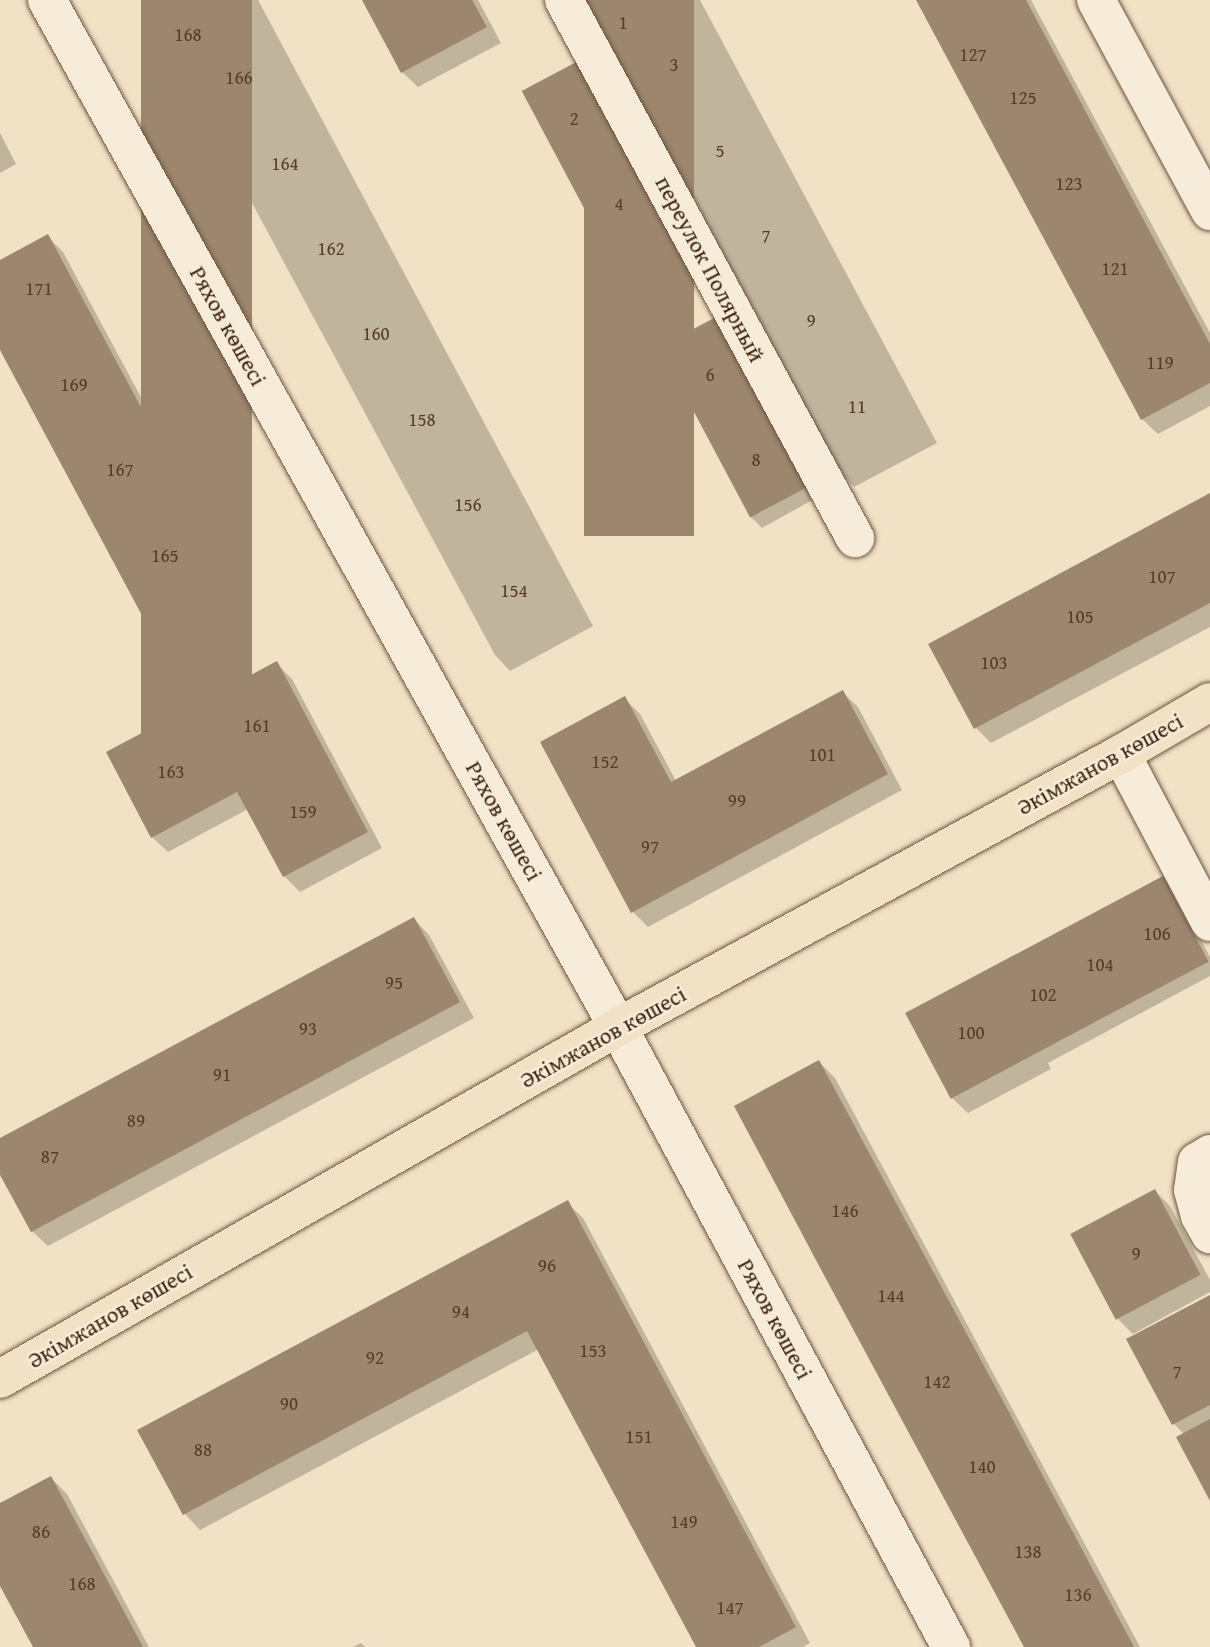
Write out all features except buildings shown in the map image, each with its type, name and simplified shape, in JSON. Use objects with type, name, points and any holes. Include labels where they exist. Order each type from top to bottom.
[{"type":"main road","name":"Әкімжанов көшесі","points":[[0,1379],[618,1027],[1121,754],[1210,702]]},
{"type":"street","name":"Ряхов көшесі","points":[[47,0],[618,1027],[951,1647]]},
{"type":"street","name":"переулок Полярный","points":[[564,0],[855,538]]},
{"type":"street","points":[[1096,0],[1210,211]]},
{"type":"street","points":[[1121,754],[1210,922]]},
{"type":"street","points":[[1210,1154],[1198,1162],[1193,1190],[1200,1216],[1210,1234]]}]
